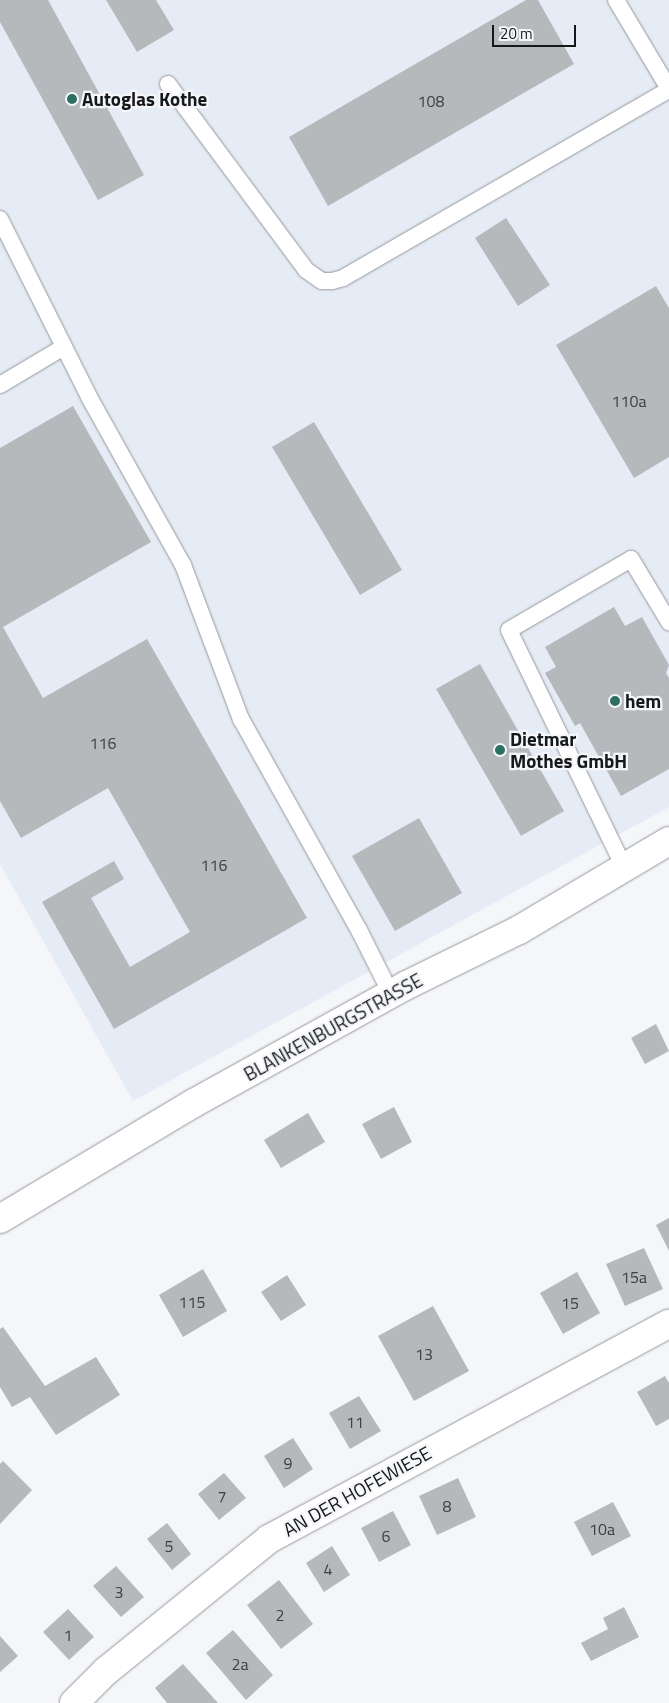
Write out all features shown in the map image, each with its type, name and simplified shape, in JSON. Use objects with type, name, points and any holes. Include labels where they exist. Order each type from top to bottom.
[{"type":"main road","name":"BLANKENBURGSTRASSE","points":[[0,1219],[194,1103],[391,994],[518,930],[669,841]]},
{"type":"main road","name":"AN DER HOFEWIESE","points":[[74,1703],[106,1671],[269,1539],[669,1324]]},
{"type":"lane","points":[[168,84],[306,270],[322,281],[332,281],[343,278],[669,90],[616,0]]},
{"type":"lane","points":[[0,219],[64,347],[183,565],[241,719],[359,930],[391,994]]},
{"type":"lane","points":[[0,385],[64,347]]},
{"type":"lane","points":[[624,867],[509,630],[631,559],[669,622]]},
{"type":"shaded area","points":[[0,0],[669,0],[669,807],[133,1101],[0,864]]},
{"type":"building","name":"Autoglas Kothe","points":[[0,0],[48,0],[144,175],[98,200],[0,22]]},
{"type":"building","points":[[106,0],[156,0],[174,30],[137,52]]},
{"type":"building","points":[[526,0],[538,0],[574,64],[328,206],[289,137]]},
{"type":"building","points":[[506,218],[550,285],[518,306],[475,238]]},
{"type":"building","points":[[656,286],[669,308],[669,457],[634,478],[556,345]]},
{"type":"building","points":[[73,406],[151,542],[3,627],[43,698],[147,639],[307,918],[114,1029],[42,902],[114,861],[124,879],[91,898],[130,967],[190,932],[108,788],[21,838],[0,801],[0,448]]},
{"type":"building","points":[[314,422],[402,570],[360,595],[272,447]]},
{"type":"building","name":"hem","points":[[614,607],[625,626],[642,617],[669,665],[666,673],[669,678],[669,769],[621,796],[580,723],[575,726],[545,673],[556,667],[545,647]]},
{"type":"building","name":"Dietmar Mothes GmbH","points":[[480,664],[564,811],[521,836],[436,689]]},
{"type":"building","points":[[419,818],[462,893],[395,931],[352,856]]},
{"type":"building","points":[[656,1024],[669,1051],[645,1064],[631,1038]]},
{"type":"building","points":[[394,1107],[412,1142],[381,1159],[362,1124]]},
{"type":"building","points":[[308,1113],[325,1142],[281,1168],[264,1140]]},
{"type":"building","points":[[669,1218],[669,1251],[656,1225]]},
{"type":"building","points":[[644,1248],[663,1289],[625,1306],[606,1264]]},
{"type":"building","points":[[203,1269],[227,1311],[183,1337],[159,1295]]},
{"type":"building","points":[[577,1272],[600,1313],[563,1334],[540,1293]]},
{"type":"building","points":[[287,1275],[306,1305],[281,1321],[261,1292]]},
{"type":"building","points":[[433,1306],[469,1371],[414,1401],[378,1336]]},
{"type":"building","points":[[3,1327],[45,1386],[96,1357],[120,1395],[56,1435],[30,1397],[12,1407],[0,1387],[0,1329]]},
{"type":"building","points":[[665,1376],[669,1383],[669,1419],[656,1426],[637,1392]]},
{"type":"building","points":[[359,1396],[381,1431],[350,1449],[329,1413]]},
{"type":"building","points":[[293,1438],[313,1469],[284,1488],[264,1456]]},
{"type":"building","points":[[3,1461],[32,1490],[0,1524],[0,1464]]},
{"type":"building","points":[[224,1473],[246,1498],[219,1520],[198,1494]]},
{"type":"building","points":[[458,1478],[476,1517],[437,1535],[419,1496]]},
{"type":"building","points":[[613,1502],[631,1536],[592,1556],[574,1522]]},
{"type":"building","points":[[393,1511],[411,1545],[379,1562],[361,1528]]},
{"type":"building","points":[[167,1523],[191,1554],[172,1570],[147,1539]]},
{"type":"building","points":[[332,1546],[350,1575],[324,1592],[306,1563]]},
{"type":"building","points":[[116,1566],[144,1597],[121,1617],[93,1586]]},
{"type":"building","points":[[279,1580],[313,1624],[281,1649],[247,1605]]},
{"type":"building","points":[[624,1607],[639,1637],[591,1661],[581,1643],[608,1629],[603,1618]]},
{"type":"building","points":[[68,1609],[94,1637],[69,1660],[43,1632]]},
{"type":"building","points":[[233,1630],[273,1675],[246,1700],[206,1653]]},
{"type":"building","points":[[0,1636],[18,1656],[0,1672]]},
{"type":"building","points":[[183,1664],[218,1703],[167,1703],[155,1688]]},
{"type":"place","name":"Autoglas Kothe","points":[[72,99]]},
{"type":"place","name":"hem","points":[[615,701]]},
{"type":"place","name":"Dietmar Mothes GmbH","points":[[500,750]]}]
